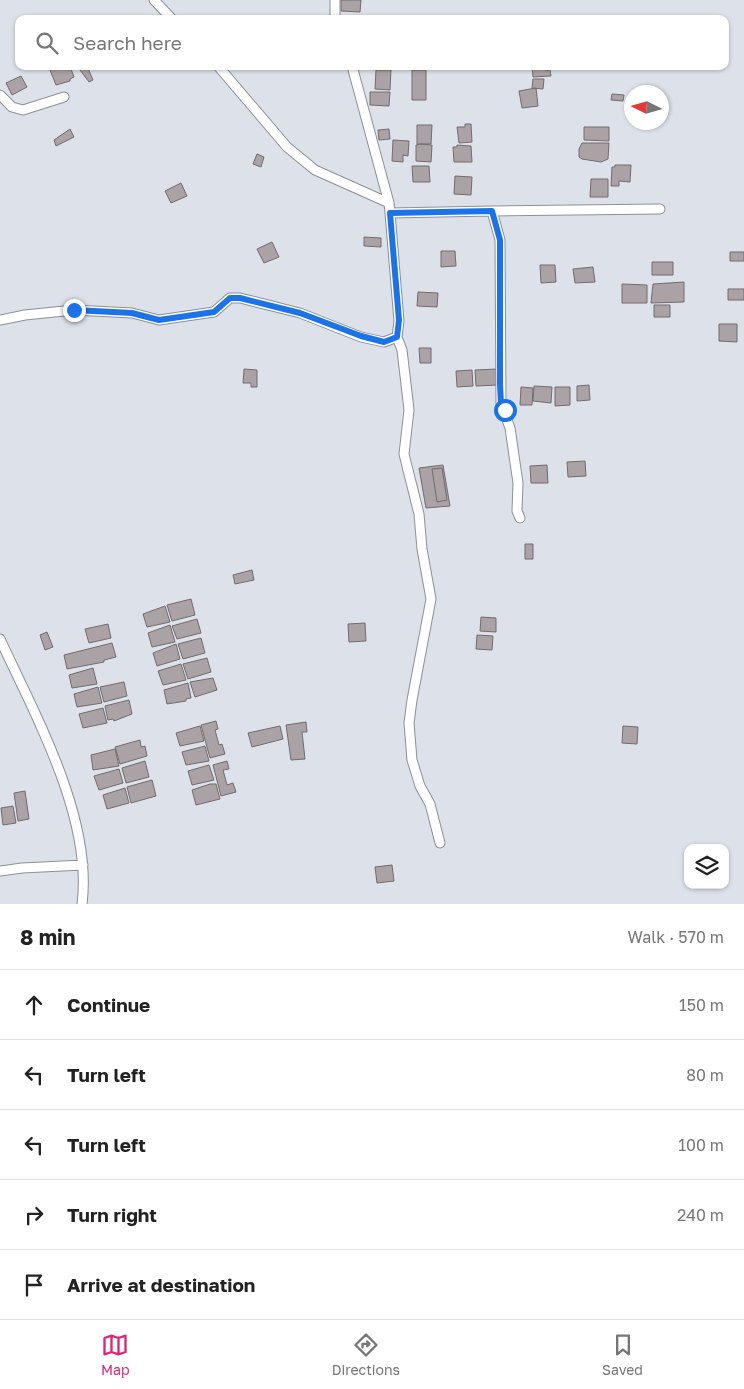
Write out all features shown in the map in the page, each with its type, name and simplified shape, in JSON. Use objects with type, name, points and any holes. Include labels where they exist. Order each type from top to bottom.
[{"type":"street","points":[[154,0],[168,15]]},
{"type":"street","points":[[335,0],[335,15]]},
{"type":"street","points":[[221,70],[287,147],[315,170],[389,204]]},
{"type":"street","points":[[353,70],[389,204],[399,320],[397,337],[402,350],[409,410],[404,454],[418,514],[431,599],[412,700],[410,723],[412,760],[420,786],[432,810],[440,843]]},
{"type":"street","points":[[0,95],[12,107],[23,110],[64,97]]},
{"type":"street","points":[[390,213],[660,209]]},
{"type":"street","points":[[492,211],[500,240],[501,404],[510,428],[520,518]]},
{"type":"street","points":[[0,320],[25,315],[74,310],[132,313],[159,320],[214,312],[230,298],[240,298],[300,313],[361,336],[384,342],[397,337]]},
{"type":"street","points":[[0,639],[45,736],[74,818],[85,880],[82,904]]},
{"type":"street","points":[[0,872],[22,868],[83,865]]},
{"type":"building","points":[[341,0],[361,0],[360,12],[341,11]]},
{"type":"building","points":[[50,70],[71,70],[74,77],[70,81],[56,85]]},
{"type":"building","points":[[80,70],[89,70],[93,80],[89,82]]},
{"type":"building","points":[[376,70],[391,70],[390,90],[375,89]]},
{"type":"building","points":[[412,70],[426,70],[426,100],[412,100]]},
{"type":"building","points":[[532,70],[550,70],[551,76],[533,77]]},
{"type":"building","points":[[21,76],[27,87],[12,95],[6,83]]},
{"type":"building","points":[[533,79],[544,79],[543,89],[532,88]]},
{"type":"building","points":[[536,88],[538,106],[522,108],[519,91]]},
{"type":"building","points":[[370,92],[390,92],[389,106],[370,105]]},
{"type":"building","points":[[612,94],[624,95],[623,101],[611,100]]},
{"type":"building","points":[[465,124],[471,124],[472,142],[459,143],[457,127],[465,127]]},
{"type":"building","points":[[417,125],[432,125],[431,144],[417,144]]},
{"type":"building","points":[[584,127],[609,127],[609,141],[584,140]]},
{"type":"building","points":[[70,129],[74,137],[56,146],[54,140]]},
{"type":"building","points":[[389,129],[390,139],[379,140],[378,130]]},
{"type":"building","points":[[393,140],[409,141],[408,156],[403,155],[403,162],[392,161]]},
{"type":"building","points":[[582,143],[609,143],[608,159],[601,162],[582,159],[579,157],[579,149]]},
{"type":"building","points":[[416,145],[432,145],[431,162],[416,161]]},
{"type":"building","points":[[457,145],[471,146],[472,162],[454,162],[453,147],[457,147]]},
{"type":"building","points":[[257,154],[264,157],[261,167],[253,164]]},
{"type":"building","points":[[615,165],[631,165],[630,182],[619,181],[619,186],[611,186],[612,167],[615,167]]},
{"type":"building","points":[[412,166],[429,166],[430,182],[413,182]]},
{"type":"building","points":[[455,176],[472,177],[471,195],[454,194]]},
{"type":"building","points":[[591,179],[608,179],[608,197],[590,197]]},
{"type":"building","points":[[181,183],[187,196],[171,203],[165,191]]},
{"type":"building","points":[[364,237],[381,238],[381,247],[364,246]]},
{"type":"building","points":[[272,242],[279,257],[264,263],[257,249]]},
{"type":"building","points":[[441,251],[455,251],[456,266],[441,267]]},
{"type":"building","points":[[730,252],[744,252],[744,261],[730,261]]},
{"type":"building","points":[[652,262],[673,262],[673,275],[652,275]]},
{"type":"building","points":[[540,265],[555,265],[556,282],[541,283]]},
{"type":"building","points":[[593,267],[595,282],[575,283],[573,269]]},
{"type":"building","points":[[684,282],[684,302],[651,303],[653,284]]},
{"type":"building","points":[[622,284],[647,285],[647,303],[622,303]]},
{"type":"building","points":[[728,289],[744,289],[744,300],[728,300]]},
{"type":"building","points":[[418,292],[438,293],[437,307],[417,306]]},
{"type":"building","points":[[654,305],[670,305],[670,317],[654,317]]},
{"type":"building","points":[[719,324],[737,324],[737,342],[719,341]]},
{"type":"building","points":[[419,348],[431,348],[431,363],[420,363]]},
{"type":"building","points":[[244,369],[257,370],[257,387],[251,387],[251,383],[243,383]]},
{"type":"building","points":[[497,369],[498,385],[476,386],[475,370]]},
{"type":"building","points":[[472,370],[473,386],[457,387],[456,371]]},
{"type":"building","points":[[589,385],[590,400],[577,401],[577,386]]},
{"type":"building","points":[[534,386],[552,387],[551,403],[533,401]]},
{"type":"building","points":[[521,387],[533,388],[532,405],[520,405]]},
{"type":"building","points":[[555,387],[570,387],[570,405],[555,406]]},
{"type":"building","points":[[585,461],[586,476],[568,477],[567,462]]},
{"type":"building","points":[[443,465],[450,506],[426,508],[419,468]]},
{"type":"building","points":[[547,465],[548,483],[531,483],[530,466]]},
{"type":"building","points":[[442,468],[447,500],[437,502],[432,469]]},
{"type":"building","points":[[525,544],[533,544],[533,559],[525,559]]},
{"type":"building","points":[[252,570],[254,580],[235,584],[233,575]]},
{"type":"building","points":[[191,599],[195,615],[172,621],[167,605]]},
{"type":"building","points":[[165,606],[170,622],[147,627],[143,614]]},
{"type":"building","points":[[481,617],[496,618],[496,632],[480,631]]},
{"type":"building","points":[[197,619],[201,633],[177,639],[172,626]]},
{"type":"building","points":[[365,623],[366,641],[349,642],[348,624]]},
{"type":"building","points":[[108,624],[111,638],[89,643],[85,629]]},
{"type":"building","points":[[170,625],[175,642],[152,647],[148,633]]},
{"type":"building","points":[[47,632],[53,647],[45,650],[40,635]]},
{"type":"building","points":[[477,635],[493,636],[492,650],[476,649]]},
{"type":"building","points":[[201,638],[205,653],[183,659],[178,644]]},
{"type":"building","points":[[112,643],[116,657],[104,660],[104,662],[67,669],[64,655]]},
{"type":"building","points":[[176,644],[180,659],[157,666],[153,653]]},
{"type":"building","points":[[207,658],[211,672],[188,679],[183,664]]},
{"type":"building","points":[[181,664],[186,680],[163,685],[158,671]]},
{"type":"building","points":[[93,668],[97,684],[72,688],[69,675]]},
{"type":"building","points":[[213,678],[217,690],[195,697],[190,682]]},
{"type":"building","points":[[124,682],[127,696],[104,702],[100,687]]},
{"type":"building","points":[[188,683],[191,698],[186,699],[186,701],[167,704],[164,690]]},
{"type":"building","points":[[98,687],[102,703],[77,707],[74,694]]},
{"type":"building","points":[[129,700],[132,714],[114,721],[113,719],[108,720],[105,706]]},
{"type":"building","points":[[103,708],[107,723],[83,728],[79,714]]},
{"type":"building","points":[[216,721],[218,729],[215,730],[219,745],[222,744],[225,754],[210,758],[201,725]]},
{"type":"building","points":[[306,722],[307,732],[302,732],[305,759],[291,760],[286,725]]},
{"type":"building","points":[[200,726],[204,741],[180,746],[176,733]]},
{"type":"building","points":[[280,726],[283,739],[252,747],[248,733]]},
{"type":"building","points":[[623,726],[638,727],[637,744],[622,743]]},
{"type":"building","points":[[140,740],[141,747],[145,746],[147,756],[120,764],[115,747]]},
{"type":"building","points":[[205,746],[209,761],[186,765],[182,752]]},
{"type":"building","points":[[115,749],[119,766],[93,770],[91,755]]},
{"type":"building","points":[[145,761],[149,777],[126,783],[122,768]]},
{"type":"building","points":[[227,761],[229,769],[223,770],[227,785],[233,783],[236,792],[221,796],[213,765]]},
{"type":"building","points":[[209,765],[214,780],[192,785],[188,771]]},
{"type":"building","points":[[119,769],[123,783],[99,790],[94,776]]},
{"type":"building","points":[[152,780],[156,796],[131,803],[127,787]]},
{"type":"building","points":[[216,784],[220,799],[196,805],[192,790]]},
{"type":"building","points":[[125,788],[129,803],[107,809],[103,795]]},
{"type":"building","points":[[25,791],[29,819],[18,821],[14,793]]},
{"type":"building","points":[[13,806],[16,823],[3,825],[1,808]]},
{"type":"building","points":[[392,865],[394,881],[377,883],[375,867]]},
{"type":"route","points":[[74,310],[105,310],[132,313],[159,320],[214,312],[225,305],[230,298],[240,298],[300,313],[361,336],[384,342],[397,337],[399,320],[390,213],[492,211],[500,240],[499,370],[501,404],[505,410]]}]
